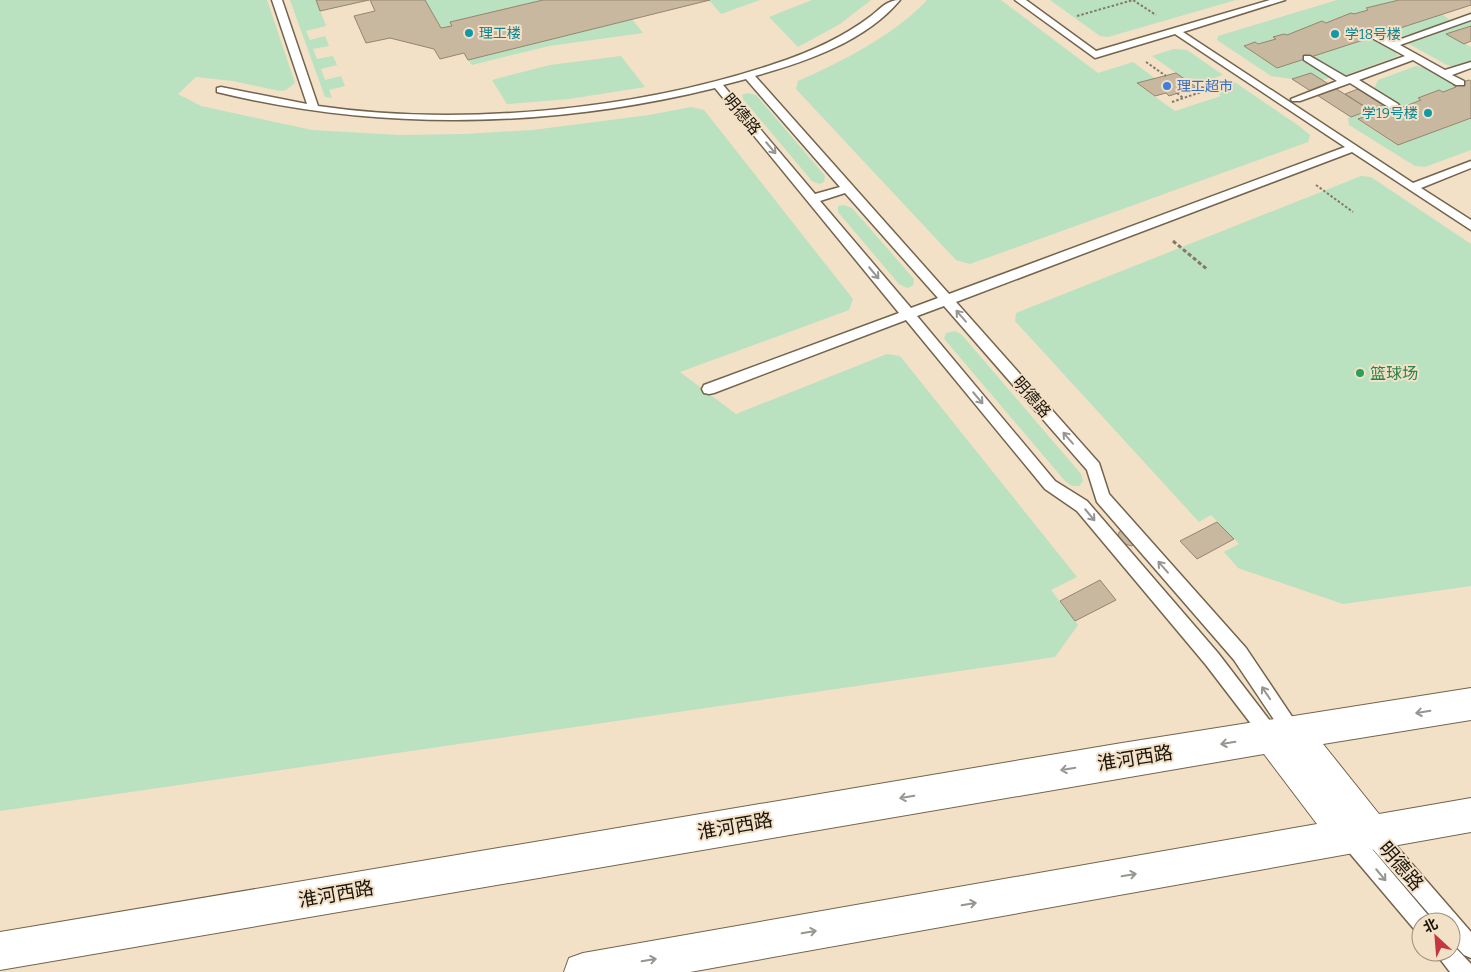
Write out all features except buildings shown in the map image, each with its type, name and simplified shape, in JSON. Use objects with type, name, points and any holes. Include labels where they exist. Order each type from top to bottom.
[{"type":"main road","name":"淮河西路","points":[[0,950],[1282,734],[1471,704]]},
{"type":"main road","points":[[1282,734],[1361,835]]},
{"type":"main road","points":[[584,972],[1471,815]]},
{"type":"lane","points":[[277,0],[314,109]]},
{"type":"lane","points":[[221,90],[314,109],[412,116],[468,117],[523,115],[580,109],[633,101],[748,76],[810,54],[841,40],[895,0]]},
{"type":"lane","points":[[1020,0],[1095,55],[1280,0]]},
{"type":"lane","points":[[1445,13],[1461,23]]},
{"type":"lane","points":[[1392,45],[1461,23],[1471,17]]},
{"type":"lane","points":[[1176,31],[1471,226]]},
{"type":"lane","points":[[1375,36],[1460,83]]},
{"type":"lane","points":[[1296,99],[1414,57]]},
{"type":"lane","points":[[1307,58],[1394,106]]},
{"type":"lane","points":[[1444,74],[1471,65]]},
{"type":"lane","name":"明德路","points":[[748,76],[1094,467],[1102,497],[1240,654],[1282,734]]},
{"type":"lane","name":"明德路","points":[[717,84],[1050,484],[1082,506],[1212,659],[1282,734]]},
{"type":"lane","points":[[709,389],[1353,148]]},
{"type":"lane","points":[[1413,187],[1471,164]]},
{"type":"lane","points":[[813,199],[848,188]]},
{"type":"lane","name":"明德路","points":[[1361,835],[1414,912]]},
{"type":"lane","name":"明德路","points":[[1361,835],[1439,912]]},
{"type":"lane","name":"明德路","points":[[1461,936],[1471,948]]},
{"type":"lane","points":[[1455,962],[1464,972]]},
{"type":"path","points":[[1115,0],[1117,5]]},
{"type":"path","points":[[1069,18],[1133,0],[1161,19]]},
{"type":"path","points":[[1146,62],[1166,76]]},
{"type":"path","points":[[1172,102],[1207,90],[1202,87],[1217,82]]},
{"type":"path","points":[[1177,93],[1184,98]]},
{"type":"path","points":[[1316,185],[1354,212]]},
{"type":"path","points":[[1173,240],[1208,270]]},
{"type":"green space","points":[[0,0],[267,0],[295,83],[286,90],[280,91],[233,81],[196,77],[178,94],[201,106],[312,130],[399,135],[464,134],[533,130],[649,115],[691,107],[704,110],[853,299],[849,310],[680,372],[736,414],[887,354],[900,356],[1077,577],[1051,590],[1078,625],[1055,657],[0,811]]},
{"type":"green space","points":[[290,0],[316,0],[326,26],[306,31],[310,40],[325,36],[329,46],[313,49],[317,59],[333,56],[337,65],[321,69],[325,80],[341,76],[345,86],[329,90],[332,98],[325,97]]},
{"type":"green space","points":[[425,0],[543,0],[450,22],[452,26],[441,28]]},
{"type":"green space","points":[[709,0],[760,0],[721,14]]},
{"type":"green space","points":[[812,0],[871,0],[840,24],[798,47],[769,17]]},
{"type":"green space","points":[[927,0],[1001,0],[1098,73],[1133,62],[1156,79],[1137,84],[1175,111],[1221,96],[1211,88],[1233,81],[1299,126],[1310,135],[1308,142],[970,264],[956,260],[796,89],[798,81],[832,66],[884,36],[914,13]]},
{"type":"green space","points":[[1050,0],[1236,0],[1108,37],[1100,36]]},
{"type":"green space","points":[[1337,0],[1399,0],[1367,8],[1368,10],[1354,14],[1351,13],[1326,23],[1322,21],[1287,35],[1274,37],[1276,39],[1258,44],[1252,52],[1261,58],[1304,59],[1328,74],[1329,78],[1323,80],[1311,73],[1292,79],[1271,76],[1217,40],[1218,36]]},
{"type":"green space","points":[[1442,14],[1451,21],[1393,41],[1378,35]]},
{"type":"green space","points":[[632,19],[643,33],[549,46],[472,65],[468,60]]},
{"type":"green space","points":[[1471,21],[1471,26],[1447,34],[1471,47],[1471,61],[1456,67],[1447,65],[1409,44],[1409,42]]},
{"type":"green space","points":[[1369,38],[1395,52],[1398,56],[1342,75],[1312,56]]},
{"type":"green space","points":[[1174,49],[1187,50],[1223,75],[1193,85],[1152,56]]},
{"type":"green space","points":[[621,56],[645,87],[569,99],[507,104],[492,80],[550,65]]},
{"type":"green space","points":[[1416,66],[1427,68],[1456,84],[1453,85],[1456,87],[1443,92],[1439,90],[1403,107],[1374,89],[1378,80]]},
{"type":"green space","points":[[1358,89],[1392,107],[1388,109],[1391,111],[1358,120],[1397,145],[1471,118],[1471,150],[1425,167],[1415,166],[1349,125],[1348,118],[1383,105]]},
{"type":"green space","points":[[748,93],[756,95],[825,176],[824,182],[819,184],[812,181],[743,99],[742,95]]},
{"type":"green space","points":[[1361,176],[1371,177],[1471,244],[1471,586],[1343,604],[1238,568],[1224,552],[1239,544],[1211,515],[1199,522],[1015,321],[1016,313]]},
{"type":"green space","points":[[844,205],[852,208],[914,279],[913,286],[907,288],[899,284],[838,212],[838,206]]},
{"type":"green space","points":[[955,331],[962,335],[1081,474],[1083,481],[1079,486],[1072,486],[1065,481],[946,341],[944,338],[946,333]]},
{"type":"place","name":"理工楼","points":[[469,33]]},
{"type":"place","name":"学18号楼","points":[[1335,34]]},
{"type":"place","name":"理工超市","points":[[1167,86]]},
{"type":"place","name":"学19号楼","points":[[1428,113]]},
{"type":"place","name":"篮球场","points":[[1360,373]]}]
